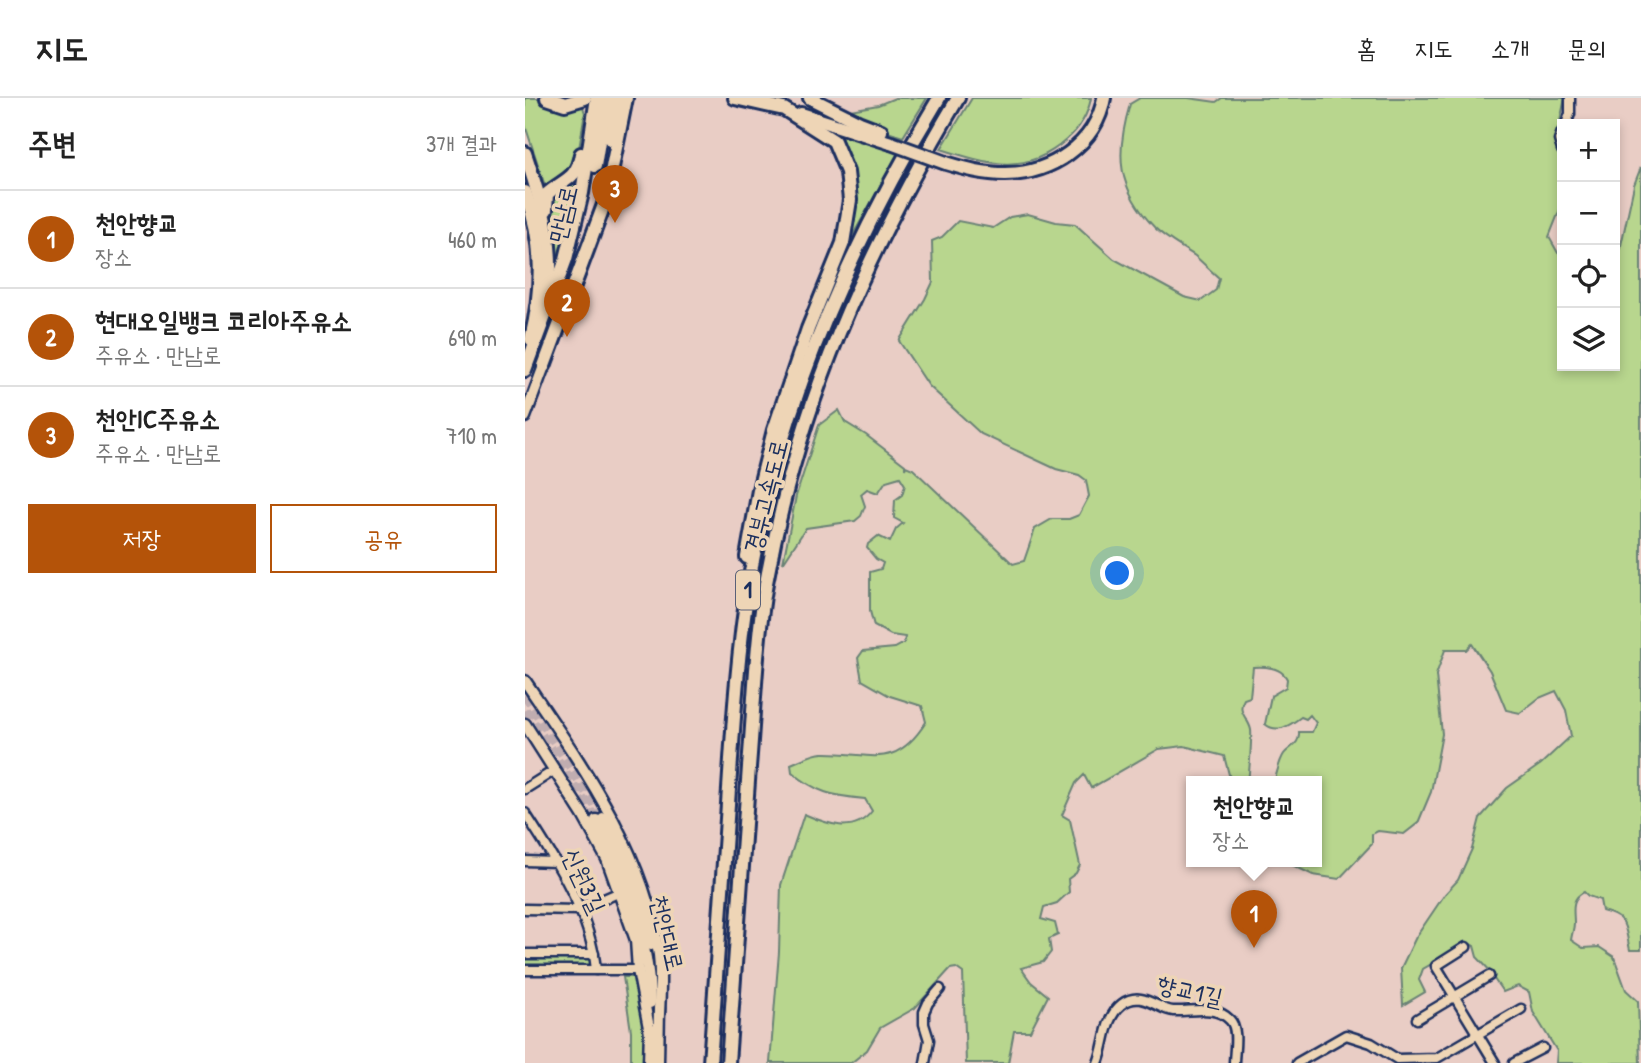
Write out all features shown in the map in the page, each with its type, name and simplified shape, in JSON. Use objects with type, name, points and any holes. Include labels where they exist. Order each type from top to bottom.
[{"type":"highway","points":[[525,368],[547,296],[551,256],[545,197],[576,172],[580,163],[590,99],[565,104],[547,98]]},
{"type":"highway","name":"만남로","points":[[544,366],[587,207],[606,98]]},
{"type":"highway","points":[[617,98],[618,118]]},
{"type":"highway","points":[[544,366],[580,265],[618,118],[626,98]]},
{"type":"highway","points":[[618,118],[632,98]]},
{"type":"highway","points":[[735,98],[893,140],[994,174],[1020,173],[1045,167],[1067,154],[1085,139],[1096,122],[1104,98]]},
{"type":"highway","points":[[735,697],[747,554],[759,489],[789,386],[812,319],[843,243],[849,212],[849,183],[834,141],[784,109],[753,98]]},
{"type":"highway","points":[[810,98],[893,140]]},
{"type":"highway","name":"경부고속도로","points":[[710,1063],[735,697],[749,582],[768,498],[798,385],[855,253],[893,178],[939,98]]},
{"type":"highway","name":"경부고속도로","points":[[728,1063],[754,698],[766,584],[784,503],[815,391],[840,326],[874,251],[958,98]]},
{"type":"highway","points":[[874,251],[967,98]]},
{"type":"highway","points":[[947,159],[992,167],[1034,164],[1056,153],[1077,137],[1092,114],[1096,98]]},
{"type":"highway","name":"만남로","points":[[525,368],[566,259],[582,193],[590,99]]},
{"type":"highway","points":[[525,153],[549,239]]},
{"type":"highway","points":[[525,192],[535,223],[541,260],[537,311],[525,368]]},
{"type":"main road","name":"만남로","points":[[525,417],[544,366]]},
{"type":"main road","points":[[525,681],[600,794],[624,842],[646,896],[659,957],[659,1014]]},
{"type":"main road","points":[[525,724],[581,811],[607,859],[636,940],[638,970],[650,1033]]},
{"type":"main road","points":[[559,732],[600,808],[595,816],[588,816],[581,811]]},
{"type":"main road","name":"천안대로","points":[[649,1063],[650,991],[640,933],[624,880],[600,819],[628,870],[642,909],[656,975],[659,1014],[658,1063]]},
{"type":"street","points":[[1568,119],[1570,98]]},
{"type":"street","points":[[525,789],[555,770]]},
{"type":"street","name":"신원3길","points":[[525,813],[556,862],[579,910],[594,954],[596,970]]},
{"type":"street","points":[[525,862],[556,862]]},
{"type":"street","points":[[525,909],[579,910],[620,892]]},
{"type":"street","points":[[1466,947],[1436,966],[1495,1063]]},
{"type":"street","points":[[525,954],[594,954]]},
{"type":"street","points":[[525,970],[638,970]]},
{"type":"street","points":[[1416,1019],[1489,976]]},
{"type":"street","points":[[925,1063],[929,1040],[924,1024],[924,1012],[940,989]]},
{"type":"street","name":"향교1길","points":[[1097,1063],[1108,1024],[1117,1009],[1125,1002],[1140,1000],[1156,1003],[1171,1011],[1202,1009],[1229,1019],[1233,1025],[1235,1040],[1234,1063]]},
{"type":"street","points":[[1297,1063],[1346,1035],[1371,1043],[1391,1057],[1415,1060],[1437,1058],[1521,1009]]},
{"type":"street","points":[[1514,1063],[1543,1048]]},
{"type":"green space","points":[[525,98],[541,98],[546,103],[582,104],[585,113],[576,167],[546,189],[525,125]]},
{"type":"green space","points":[[895,98],[927,98],[903,137],[878,129],[850,110],[878,105]]},
{"type":"green space","points":[[972,98],[1091,98],[1082,121],[1066,140],[1036,159],[1006,164],[941,149]]},
{"type":"green space","points":[[1140,98],[1188,98],[1216,102],[1222,98],[1565,98],[1561,119],[1557,119],[1555,145],[1557,217],[1549,237],[1557,251],[1557,371],[1620,371],[1620,250],[1634,185],[1641,167],[1641,950],[1630,950],[1626,929],[1621,920],[1602,911],[1600,900],[1584,892],[1575,901],[1571,940],[1583,948],[1599,947],[1614,957],[1626,990],[1638,1001],[1640,1063],[1556,1063],[1557,1051],[1533,1012],[1529,992],[1518,986],[1503,992],[1494,975],[1477,957],[1474,946],[1468,943],[1423,969],[1419,980],[1425,992],[1403,1005],[1401,968],[1416,937],[1445,894],[1458,880],[1472,849],[1480,818],[1507,788],[1541,764],[1571,736],[1566,710],[1556,691],[1539,698],[1520,713],[1506,710],[1490,671],[1472,644],[1466,650],[1445,650],[1436,675],[1442,734],[1431,792],[1418,823],[1404,834],[1378,831],[1372,834],[1372,844],[1339,879],[1313,875],[1296,867],[1322,867],[1322,776],[1276,776],[1282,757],[1296,743],[1299,732],[1312,732],[1316,723],[1310,715],[1279,729],[1265,724],[1271,696],[1286,687],[1287,679],[1277,670],[1253,667],[1250,697],[1244,699],[1241,708],[1251,730],[1249,776],[1229,776],[1224,756],[1184,746],[1159,749],[1091,788],[1084,775],[1076,783],[1062,815],[1070,820],[1080,865],[1076,873],[1068,879],[1069,892],[1057,903],[1044,907],[1041,919],[1055,923],[1058,935],[1049,939],[1051,952],[1043,962],[1021,968],[1031,982],[1048,996],[1030,1031],[1014,1031],[1008,1063],[966,1063],[963,973],[956,968],[950,969],[915,1008],[880,1028],[867,1050],[851,1063],[770,1063],[779,952],[781,885],[804,814],[831,824],[849,825],[857,823],[872,811],[865,799],[834,795],[809,785],[792,772],[791,764],[819,753],[868,756],[892,754],[914,738],[926,722],[922,706],[890,696],[862,680],[858,658],[863,651],[895,648],[904,643],[905,637],[891,635],[874,626],[870,611],[870,572],[881,569],[883,563],[867,548],[878,536],[890,542],[896,529],[903,523],[894,518],[895,500],[902,495],[905,485],[900,477],[886,481],[878,493],[867,489],[861,494],[865,506],[861,516],[855,521],[806,528],[783,563],[796,496],[819,425],[839,410],[845,422],[905,465],[905,469],[906,466],[913,469],[1013,564],[1024,561],[1035,529],[1052,519],[1069,519],[1079,515],[1089,496],[1086,480],[981,434],[929,386],[899,341],[933,282],[932,241],[942,237],[958,221],[993,228],[1010,217],[1028,214],[1075,224],[1114,259],[1184,297],[1201,301],[1216,290],[1219,278],[1195,256],[1155,228],[1133,199],[1126,185],[1121,155],[1130,104]]},
{"type":"green space","points":[[828,129],[899,152],[843,253],[854,193]]},
{"type":"green space","points":[[582,168],[557,268],[557,237],[549,198]]},
{"type":"green space","points":[[525,956],[590,957],[594,966],[525,968]]},
{"type":"green space","points":[[623,977],[637,977],[644,1029],[643,1063],[631,1063],[631,1031]]},
{"type":"tunnel","points":[[525,695],[603,818]]},
{"type":"tunnel","points":[[525,710],[596,820]]},
{"type":"place","name":"천안IC주유소","points":[[615,223]]},
{"type":"place","name":"현대오일뱅크 코리아주유소","points":[[567,337]]},
{"type":"place","name":"천안향교","points":[[1254,948]]}]
